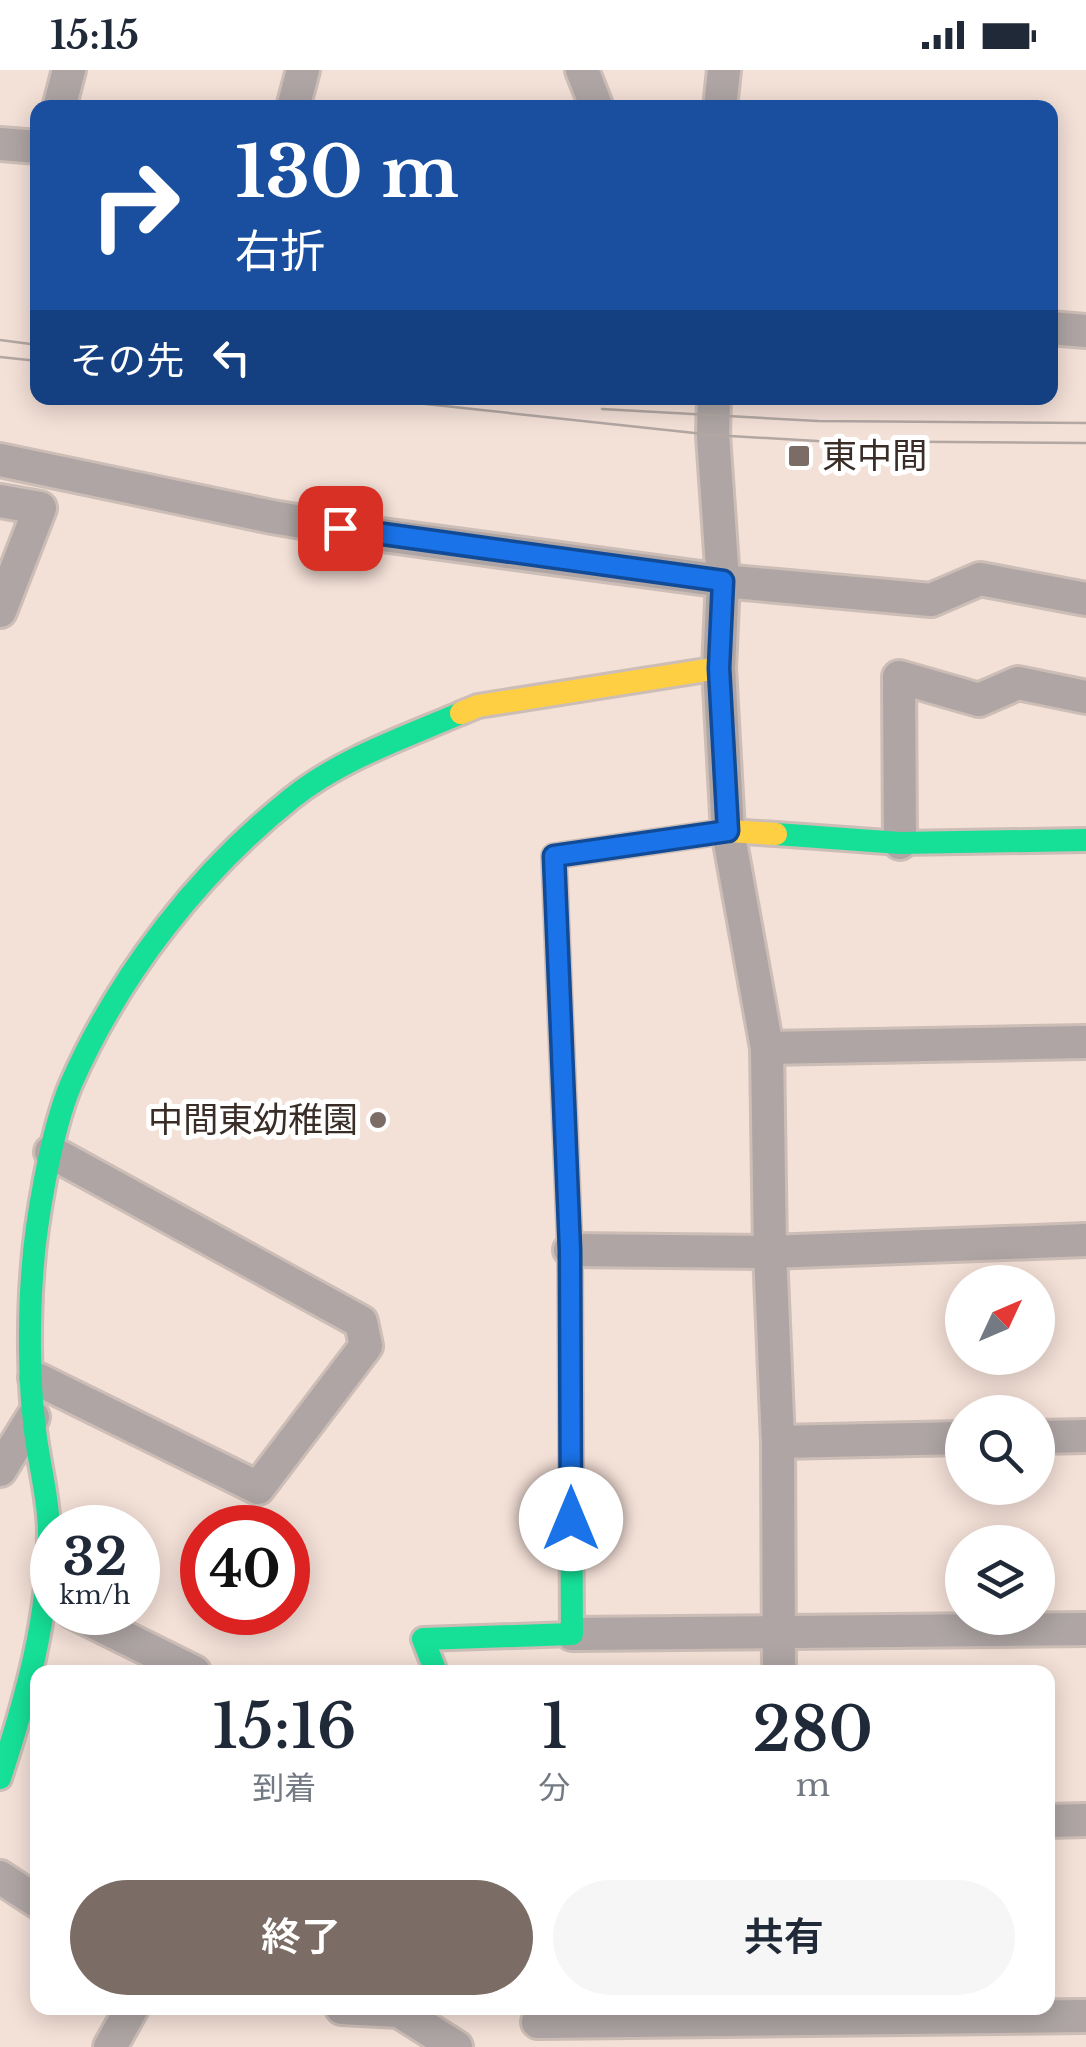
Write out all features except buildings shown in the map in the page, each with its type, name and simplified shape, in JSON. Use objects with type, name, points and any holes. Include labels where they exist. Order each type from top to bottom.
[{"type":"street","points":[[61,100],[70,70]]},
{"type":"street","points":[[295,100],[303,70]]},
{"type":"street","points":[[582,70],[595,100]]},
{"type":"street","points":[[721,100],[724,70]]},
{"type":"street","points":[[0,144],[30,146]]},
{"type":"street","points":[[1058,329],[1086,331]]},
{"type":"street","points":[[714,405],[723,581],[719,668],[728,831],[767,1048],[778,1442],[779,1665]]},
{"type":"street","points":[[0,460],[289,520],[723,581],[931,600],[980,579],[1086,600]]},
{"type":"street","points":[[0,502],[40,508],[0,610]]},
{"type":"street","points":[[46,1505],[34,1417],[32,1276],[51,1152],[70,1086],[123,984],[212,872],[293,797],[353,759],[478,706],[719,668]]},
{"type":"street","points":[[900,843],[899,677],[979,700],[1018,683],[1086,698]]},
{"type":"street","points":[[572,1634],[570,1250],[554,856],[728,831],[900,843],[1086,840]]},
{"type":"street","points":[[767,1048],[1086,1042]]},
{"type":"street","points":[[35,1378],[258,1488],[366,1346],[360,1322],[51,1152]]},
{"type":"street","points":[[570,1250],[770,1252],[1086,1240]]},
{"type":"street","points":[[0,1470],[34,1417]]},
{"type":"street","points":[[1055,1437],[1086,1436]]},
{"type":"street","points":[[778,1442],[945,1438]]},
{"type":"street","points":[[433,1665],[423,1638],[1086,1629]]},
{"type":"street","points":[[37,1665],[47,1635]]},
{"type":"street","points":[[119,1635],[180,1665]]},
{"type":"street","points":[[0,1778],[30,1686]]},
{"type":"street","points":[[1055,1821],[1086,1820]]},
{"type":"street","points":[[0,1877],[30,1897]]},
{"type":"street","points":[[110,2047],[128,2015]]},
{"type":"street","points":[[404,2015],[456,2047]]},
{"type":"street","points":[[532,2026],[791,2025],[1086,2016]]},
{"type":"tram line","points":[[0,340],[30,344]]},
{"type":"tram line","points":[[0,357],[30,360]]},
{"type":"tram line","points":[[435,405],[713,435],[817,441],[1086,443]]},
{"type":"tram line","points":[[602,409],[818,421],[1086,423]]},
{"type":"traffic: fast","points":[[32,1665],[45,1596],[48,1519],[32,1404],[31,1294],[45,1179],[71,1084],[90,1043],[137,965],[194,892],[258,827],[331,772],[461,713]]},
{"type":"traffic: fast","points":[[776,834],[900,843],[1086,840]]},
{"type":"traffic: fast","points":[[433,1665],[423,1639],[572,1634],[570,1250],[557,933]]},
{"type":"traffic: fast","points":[[0,1778],[30,1674]]},
{"type":"traffic: slow","points":[[461,713],[478,706],[719,668]]},
{"type":"traffic: slow","points":[[557,933],[554,856],[728,831],[776,834]]},
{"type":"place","name":"東中間","points":[[799,456]]},
{"type":"place","name":"中間東幼稚園","points":[[378,1120]]},
{"type":"route","points":[[340,528],[723,581],[719,668],[728,831],[554,856],[570,1250],[571,1519]]}]
